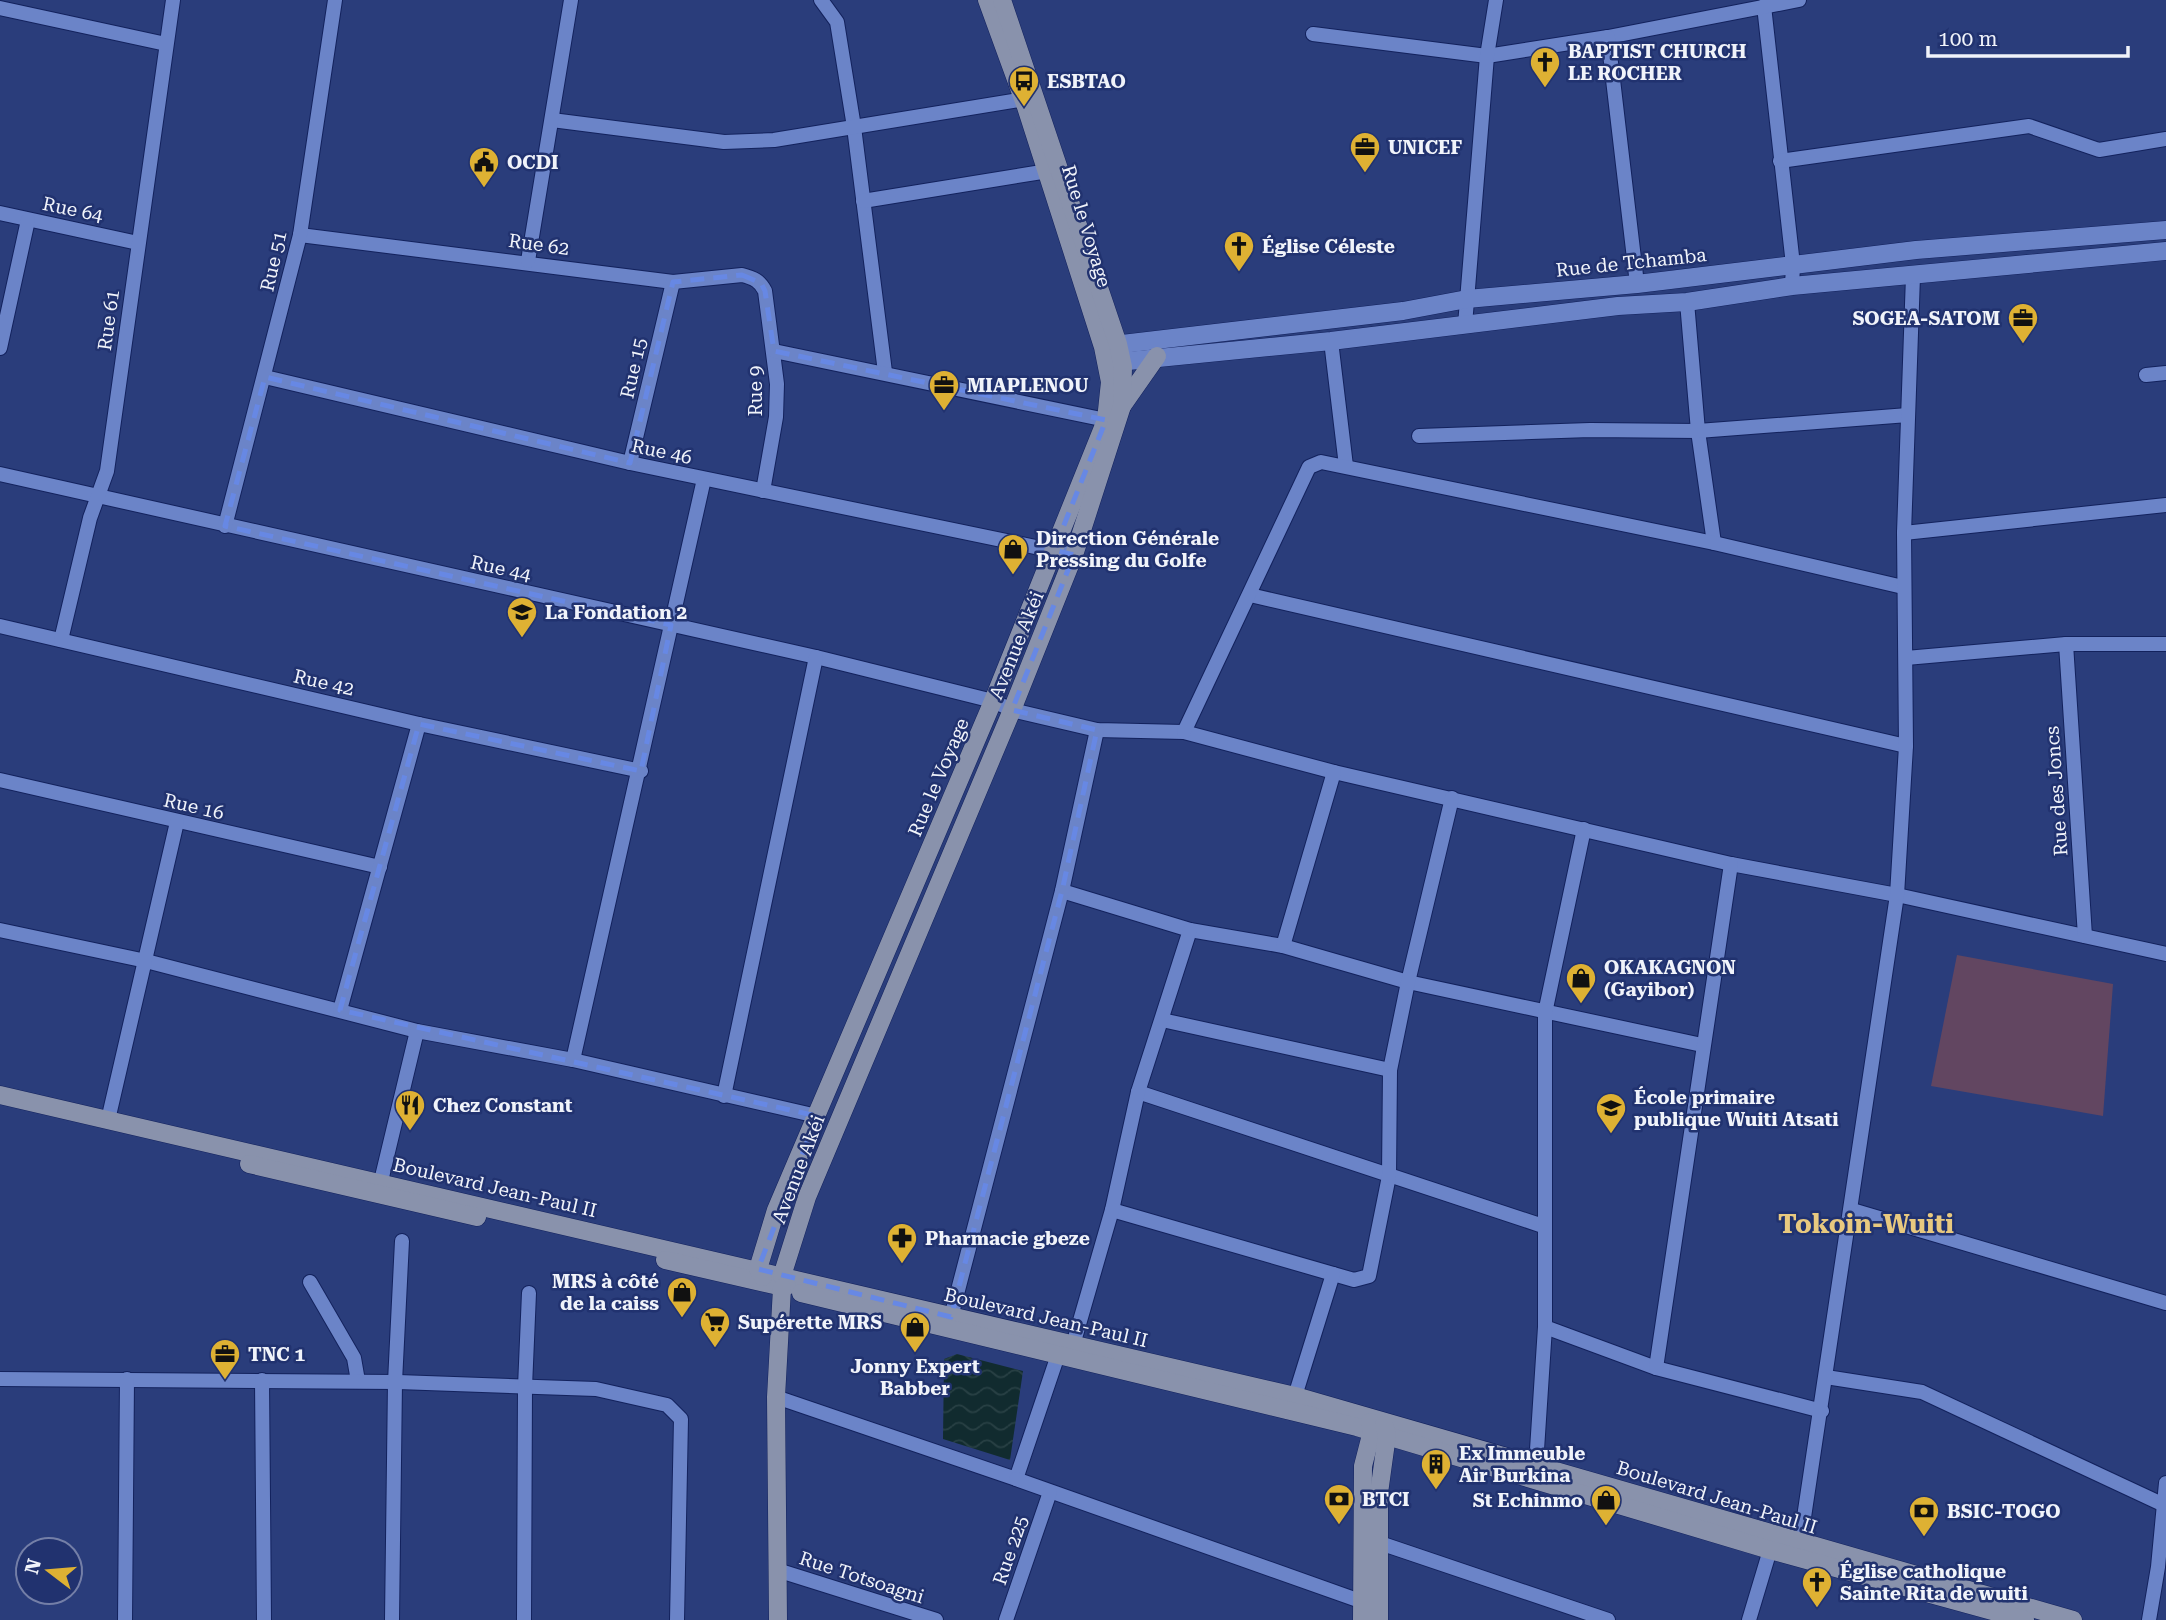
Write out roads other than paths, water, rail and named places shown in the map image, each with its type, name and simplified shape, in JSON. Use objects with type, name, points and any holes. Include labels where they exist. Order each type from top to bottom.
[{"type":"main road","name":"Rue le Voyage","points":[[775,1281],[776,1210],[993,701],[1054,550],[1111,423],[1112,354],[1048,171],[1030,99],[987,0]]},
{"type":"main road","name":"Avenue Akéi","points":[[778,1620],[775,1281],[807,1197],[1012,710],[1074,555],[1111,423],[1122,406],[1112,354],[1030,99],[1002,0]]},
{"type":"main road","points":[[1122,406],[1157,356]]},
{"type":"main road","name":"Boulevard Jean-Paul II","points":[[0,1095],[381,1181],[1058,1355],[1536,1465],[1800,1544],[2073,1620]]},
{"type":"main road","name":"Boulevard Jean-Paul II","points":[[0,1105],[1295,1396],[1378,1428],[1770,1550],[2025,1620]]},
{"type":"main road","points":[[1363,1611],[1371,1540],[1372,1470],[1378,1428]]},
{"type":"main road","points":[[1372,1470],[1378,1428]]},
{"type":"main road","points":[[1371,1540],[1379,1620]]},
{"type":"street","name":"Rue 61","points":[[61,640],[90,518],[107,471],[173,0]]},
{"type":"street","name":"Rue 51","points":[[225,526],[300,235],[335,0]]},
{"type":"street","points":[[528,261],[570,0]]},
{"type":"street","points":[[821,0],[837,22],[854,127],[885,372]]},
{"type":"street","points":[[1465,325],[1487,56],[1496,0]]},
{"type":"street","points":[[1313,34],[1487,56],[1608,37],[1799,0]]},
{"type":"street","points":[[1764,6],[1793,265],[1792,286]]},
{"type":"street","points":[[0,8],[166,44]]},
{"type":"street","points":[[1608,37],[1637,284]]},
{"type":"street","points":[[552,120],[724,142],[774,140],[1030,99]]},
{"type":"street","points":[[1780,161],[2029,126],[2099,150],[2166,139]]},
{"type":"street","points":[[863,201],[1048,171]]},
{"type":"street","name":"Rue 64","points":[[0,213],[138,243]]},
{"type":"street","points":[[0,348],[4,315],[28,220]]},
{"type":"street","name":"Rue de Tchamba","points":[[1112,354],[1404,312],[1467,299],[1637,284],[1916,250],[2166,230]]},
{"type":"street","name":"Rue 62","points":[[300,235],[528,261],[673,282],[743,275],[761,283],[765,291]]},
{"type":"street","points":[[1112,354],[1157,356],[1331,341],[1618,306],[1687,302],[1792,286],[2166,251]]},
{"type":"street","points":[[1800,1544],[1898,895],[1906,746],[1903,587],[1913,276]]},
{"type":"street","name":"Rue 15","points":[[631,463],[673,282]]},
{"type":"street","name":"Rue 9","points":[[763,491],[776,417],[774,351],[765,291]]},
{"type":"street","points":[[1687,302],[1698,431],[1714,543]]},
{"type":"street","points":[[1331,341],[1346,466]]},
{"type":"street","points":[[774,351],[885,372],[1111,423]]},
{"type":"street","points":[[2146,375],[2166,373]]},
{"type":"street","name":"Rue 46","points":[[265,377],[704,480],[1074,555]]},
{"type":"street","points":[[1419,436],[1590,430],[1698,431],[1908,415]]},
{"type":"street","points":[[1184,732],[1309,467],[1321,462],[1714,543],[1903,587]]},
{"type":"street","name":"Rue 44","points":[[0,474],[816,657],[1097,730],[1184,732],[1334,772],[1731,864],[1898,895],[2166,954]]},
{"type":"street","points":[[573,1060],[641,771],[704,480]]},
{"type":"street","points":[[1904,533],[2166,505]]},
{"type":"street","points":[[1250,595],[1906,746]]},
{"type":"street","name":"Rue 42","points":[[0,626],[419,724],[641,771]]},
{"type":"street","points":[[1906,658],[2066,644],[2166,644]]},
{"type":"street","name":"Rue des Joncs","points":[[2066,644],[2085,936]]},
{"type":"street","points":[[724,1096],[816,657]]},
{"type":"street","points":[[340,1010],[419,724]]},
{"type":"street","points":[[951,1317],[1062,891],[1097,730]]},
{"type":"street","points":[[1283,946],[1334,772]]},
{"type":"street","name":"Rue 16","points":[[0,780],[380,867]]},
{"type":"street","points":[[1112,1210],[1333,1274],[1359,1280],[1372,1272],[1390,1176],[1390,1070],[1452,798]]},
{"type":"street","points":[[108,1119],[177,822]]},
{"type":"street","points":[[1536,1465],[1545,1327],[1545,1013],[1584,829]]},
{"type":"street","points":[[1656,1368],[1731,864]]},
{"type":"street","points":[[1062,891],[1190,930],[1283,946],[1408,982],[1702,1045]]},
{"type":"street","points":[[0,930],[146,961],[417,1031],[573,1060],[817,1116]]},
{"type":"street","points":[[1073,1345],[1112,1210],[1138,1092],[1190,930]]},
{"type":"street","points":[[1162,1020],[1390,1070]]},
{"type":"street","points":[[381,1181],[417,1031]]},
{"type":"street","points":[[1138,1092],[1543,1226]]},
{"type":"street","points":[[1852,1210],[2166,1303]]},
{"type":"street","points":[[392,1620],[395,1381],[402,1241]]},
{"type":"street","points":[[1295,1396],[1333,1274]]},
{"type":"street","points":[[310,1282],[354,1358],[358,1381]]},
{"type":"street","points":[[524,1620],[528,1293]]},
{"type":"street","points":[[1545,1327],[1656,1368],[1822,1411]]},
{"type":"street","points":[[1016,1479],[1058,1355]]},
{"type":"street","points":[[1826,1377],[1923,1392],[2164,1505]]},
{"type":"street","points":[[0,1379],[395,1381],[596,1389],[667,1405],[681,1419],[677,1620]]},
{"type":"street","points":[[125,1620],[127,1379]]},
{"type":"street","points":[[262,1380],[264,1620]]},
{"type":"street","points":[[776,1397],[1016,1479],[1363,1611]]},
{"type":"street","points":[[2148,1620],[2158,1567],[2166,1483]]},
{"type":"street","name":"Rue 225","points":[[1006,1620],[1050,1492]]},
{"type":"street","points":[[1371,1540],[1602,1619]]},
{"type":"street","points":[[1749,1620],[1770,1550]]},
{"type":"street","name":"Rue Totsoagni","points":[[777,1570],[936,1620]]},
{"type":"water","points":[[957,1354],[1023,1371],[1010,1460],[943,1439],[944,1359]]},
{"type":"place","name":"BAPTIST CHURCH LE ROCHER","points":[[1545,89]]},
{"type":"place","name":"ESBTAO","points":[[1024,108]]},
{"type":"place","name":"UNICEF","points":[[1365,174]]},
{"type":"place","name":"OCDI","points":[[484,189]]},
{"type":"place","name":"Église Céleste","points":[[1239,273]]},
{"type":"place","name":"SOGEA-SATOM","points":[[2023,345]]},
{"type":"place","name":"MIAPLENOU","points":[[944,412]]},
{"type":"place","name":"Direction Générale Pressing du Golfe","points":[[1013,576]]},
{"type":"place","name":"La Fondation 2","points":[[522,639]]},
{"type":"place","name":"OKAKAGNON (Gayibor)","points":[[1581,1005]]},
{"type":"place","name":"Chez Constant","points":[[410,1132]]},
{"type":"place","name":"École primaire publique Wuiti Atsati","points":[[1611,1135]]},
{"type":"place","name":"Pharmacie gbeze","points":[[902,1265]]},
{"type":"place","name":"MRS à côté de la caiss","points":[[682,1319]]},
{"type":"place","name":"Supérette MRS","points":[[715,1349]]},
{"type":"place","name":"Jonny Expert Babber","points":[[915,1354]]},
{"type":"place","name":"TNC 1","points":[[225,1381]]},
{"type":"place","name":"Ex Immeuble Air Burkina","points":[[1436,1491]]},
{"type":"place","name":"BTCI","points":[[1339,1526]]},
{"type":"place","name":"St Echinmo","points":[[1606,1527]]},
{"type":"place","name":"BSIC-TOGO","points":[[1924,1538]]},
{"type":"place","name":"Église catholique Sainte Rita de wuiti","points":[[1817,1609]]},
{"type":"district","name":"Tokoin-Wuiti","points":[[1866,1224]]}]
